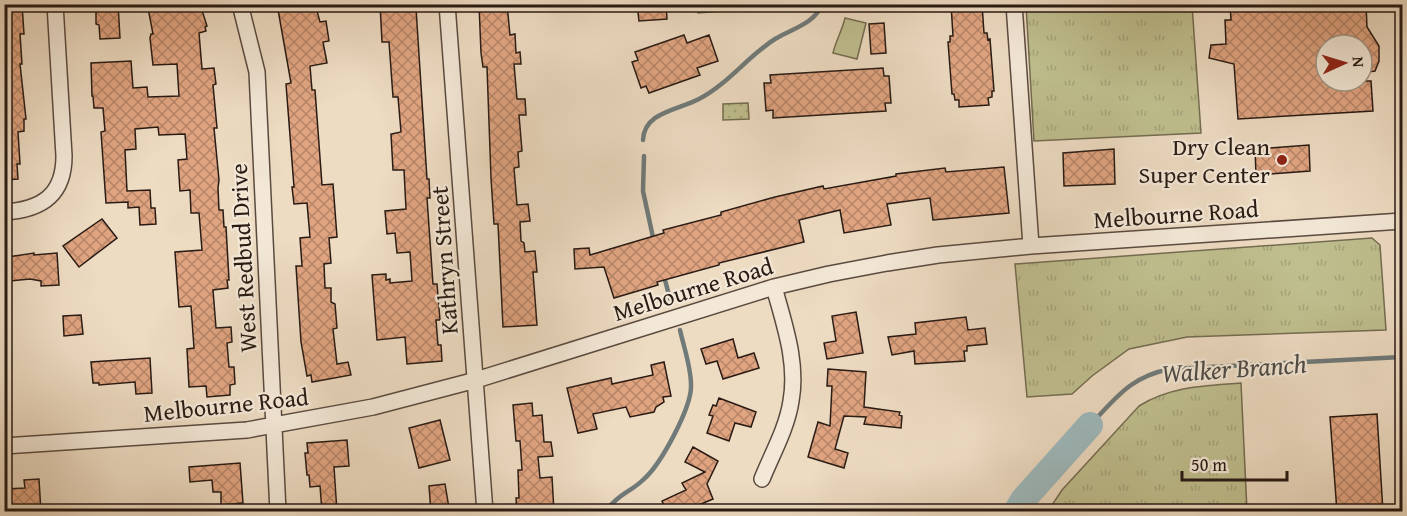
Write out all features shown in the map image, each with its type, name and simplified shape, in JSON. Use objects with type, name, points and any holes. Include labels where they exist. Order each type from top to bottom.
[{"type":"street","points":[[4,212],[30,209],[39,205],[55,190],[62,175],[64,156],[55,4]]},
{"type":"street","name":"West Redbud Drive","points":[[240,4],[257,72],[278,512]]},
{"type":"street","name":"Kathryn Street","points":[[447,4],[485,512]]},
{"type":"street","points":[[1014,4],[1031,246]]},
{"type":"street","name":"Melbourne Road","points":[[4,446],[247,430],[373,407],[476,380],[774,287],[887,262],[1031,246],[1402,221]]},
{"type":"street","points":[[762,479],[786,419],[793,386],[790,351],[774,287]]},
{"type":"green space","points":[[775,4],[776,7],[698,13],[697,5]]},
{"type":"green space","points":[[1026,5],[1192,5],[1201,133],[1034,141]]},
{"type":"green space","points":[[845,18],[866,23],[857,59],[833,53]]},
{"type":"green space","points":[[748,103],[749,119],[723,120],[723,104]]},
{"type":"green space","points":[[1372,238],[1380,245],[1386,330],[1187,337],[1129,349],[1072,394],[1027,397],[1015,264]]},
{"type":"green space","points":[[1241,383],[1247,511],[1048,511],[1062,490],[1139,406],[1163,394],[1176,391],[1201,386]]},
{"type":"building","points":[[4,4],[22,4],[24,34],[20,34],[22,64],[20,64],[26,119],[24,119],[24,131],[18,132],[20,164],[17,164],[18,179],[4,180]]},
{"type":"building","points":[[96,4],[118,4],[120,38],[100,39],[99,25],[96,24]]},
{"type":"building","points":[[168,4],[200,4],[207,26],[206,31],[199,33],[202,69],[214,68],[216,84],[213,85],[217,128],[214,128],[219,180],[219,210],[223,210],[224,227],[226,227],[229,280],[227,280],[228,288],[213,290],[216,328],[231,327],[232,342],[227,343],[229,367],[234,367],[235,384],[230,385],[230,395],[207,397],[206,386],[189,387],[187,349],[194,348],[191,306],[179,307],[175,252],[202,250],[199,213],[191,213],[190,190],[180,191],[178,160],[187,159],[185,134],[159,135],[158,127],[135,129],[136,149],[125,150],[127,191],[150,190],[151,208],[155,208],[156,224],[140,225],[139,207],[128,208],[128,202],[106,203],[101,132],[105,131],[103,108],[94,108],[91,63],[131,61],[133,88],[147,87],[148,97],[179,96],[177,64],[153,65],[150,38],[153,34],[148,8]]},
{"type":"building","points":[[277,4],[315,4],[320,22],[326,21],[329,41],[323,42],[327,63],[310,66],[312,90],[315,90],[322,185],[333,184],[337,237],[329,238],[331,263],[324,264],[325,288],[331,288],[331,302],[335,304],[337,328],[333,329],[337,364],[348,362],[351,375],[312,382],[311,375],[307,376],[301,342],[296,266],[302,266],[300,238],[310,237],[307,203],[294,204],[286,84],[291,83]]},
{"type":"building","points":[[380,4],[412,4],[413,9],[416,8],[427,179],[429,179],[430,198],[427,198],[433,284],[437,284],[440,320],[436,320],[442,361],[407,364],[405,337],[377,340],[372,275],[386,274],[386,280],[390,279],[390,283],[412,281],[410,252],[397,253],[395,233],[387,234],[385,211],[406,209],[404,170],[393,170],[391,134],[401,132],[398,97],[393,97],[389,42],[382,42]]},
{"type":"building","points":[[479,4],[507,4],[510,35],[515,34],[516,53],[520,52],[521,64],[514,64],[517,99],[525,99],[526,115],[519,115],[522,151],[518,152],[519,167],[514,168],[517,205],[528,204],[530,221],[520,222],[521,241],[524,243],[525,252],[535,251],[537,272],[533,272],[537,325],[503,327],[498,224],[494,224],[491,178],[487,67],[483,67],[481,53]]},
{"type":"building","points":[[637,4],[666,4],[667,19],[639,21]]},
{"type":"building","points":[[951,4],[982,4],[984,33],[987,33],[988,40],[990,39],[994,91],[992,91],[992,97],[988,98],[989,105],[959,107],[959,100],[955,100],[952,94],[948,42],[950,42],[950,36],[953,36]]},
{"type":"building","points":[[1230,4],[1366,4],[1367,27],[1371,33],[1314,33],[1314,93],[1372,93],[1373,111],[1238,119],[1234,64],[1209,58],[1211,45],[1226,44],[1225,20],[1231,20]]},
{"type":"building","points":[[884,23],[886,53],[871,54],[869,24]]},
{"type":"building","points":[[684,35],[687,43],[709,35],[718,61],[697,68],[700,75],[649,93],[646,86],[641,88],[632,62],[638,60],[635,52]]},
{"type":"building","points":[[1374,38],[1379,46],[1379,61],[1375,71]]},
{"type":"building","points":[[883,68],[884,76],[889,76],[891,103],[885,103],[886,111],[773,118],[773,110],[766,111],[764,83],[771,83],[770,75]]},
{"type":"building","name":"Dry Clean Super Center","points":[[1309,145],[1310,171],[1256,175],[1255,149]]},
{"type":"building","points":[[1114,149],[1115,184],[1064,186],[1063,153]]},
{"type":"building","points":[[1004,167],[1009,213],[933,220],[930,198],[887,204],[891,225],[844,233],[840,210],[799,220],[804,242],[719,263],[719,265],[657,282],[658,285],[614,298],[604,267],[575,269],[574,249],[589,248],[590,255],[664,233],[663,230],[721,215],[721,212],[775,197],[823,186],[824,189],[896,176],[896,174],[945,168],[946,172]]},
{"type":"building","points":[[102,219],[117,238],[79,267],[63,246]]},
{"type":"building","points":[[34,253],[34,255],[57,253],[59,285],[41,286],[41,281],[30,279],[10,281],[8,257]]},
{"type":"building","points":[[856,312],[863,353],[827,359],[824,343],[836,341],[832,316]]},
{"type":"building","points":[[81,315],[83,334],[64,336],[63,316]]},
{"type":"building","points":[[966,317],[968,330],[985,328],[987,344],[967,346],[967,351],[964,351],[965,361],[915,364],[914,351],[892,355],[888,337],[916,334],[915,323]]},
{"type":"building","points":[[733,339],[738,358],[754,353],[759,368],[723,379],[717,361],[706,364],[701,349]]},
{"type":"building","points":[[150,358],[152,393],[136,394],[135,382],[99,385],[99,383],[93,383],[91,362]]},
{"type":"building","points":[[664,362],[671,396],[663,397],[664,402],[656,407],[654,412],[630,417],[626,407],[593,414],[597,429],[578,433],[567,388],[611,378],[612,384],[653,375],[651,365]]},
{"type":"building","points":[[828,369],[866,372],[864,407],[900,412],[899,415],[902,416],[901,428],[864,424],[866,417],[844,416],[835,449],[848,453],[844,468],[808,457],[818,422],[830,426],[832,386],[827,386]]},
{"type":"building","points":[[719,398],[756,412],[751,427],[735,423],[729,441],[707,433],[713,416],[709,415]]},
{"type":"building","points":[[532,403],[533,416],[542,415],[544,442],[551,442],[553,456],[538,457],[540,478],[552,477],[554,512],[517,512],[518,470],[522,470],[520,441],[516,441],[513,405]]},
{"type":"building","points":[[1377,414],[1383,512],[1337,512],[1330,417]]},
{"type":"building","points":[[440,420],[450,460],[419,468],[409,428]]},
{"type":"building","points":[[347,440],[349,466],[334,467],[337,512],[322,512],[320,486],[310,487],[309,475],[307,475],[305,453],[308,453],[307,443]]},
{"type":"building","points":[[693,447],[718,461],[707,484],[713,499],[682,512],[667,512],[662,501],[686,490],[682,483],[705,472],[685,462]]},
{"type":"building","points":[[240,463],[243,503],[221,505],[221,492],[213,492],[212,480],[190,482],[189,467]]},
{"type":"building","points":[[39,479],[41,512],[8,512],[6,489],[25,488],[24,480]]},
{"type":"building","points":[[445,484],[449,508],[447,512],[431,512],[429,486]]},
{"type":"waterway","points":[[643,140],[649,123],[664,113],[709,93],[765,46],[808,21],[819,11],[822,4]]},
{"type":"waterway","points":[[644,156],[643,191],[654,242]]},
{"type":"waterway","points":[[664,276],[670,299]]},
{"type":"waterway","points":[[605,512],[651,472],[667,448],[681,420],[690,395],[691,378],[680,330]]},
{"type":"waterway","name":"Walker Branch","points":[[1090,425],[1125,389],[1144,377],[1170,369],[1402,357]]},
{"type":"waterway","name":"Walker Branch","points":[[1016,512],[1023,500],[1090,425]]},
{"type":"place","name":"Dry Clean Super Center","points":[[1282,160]]}]
